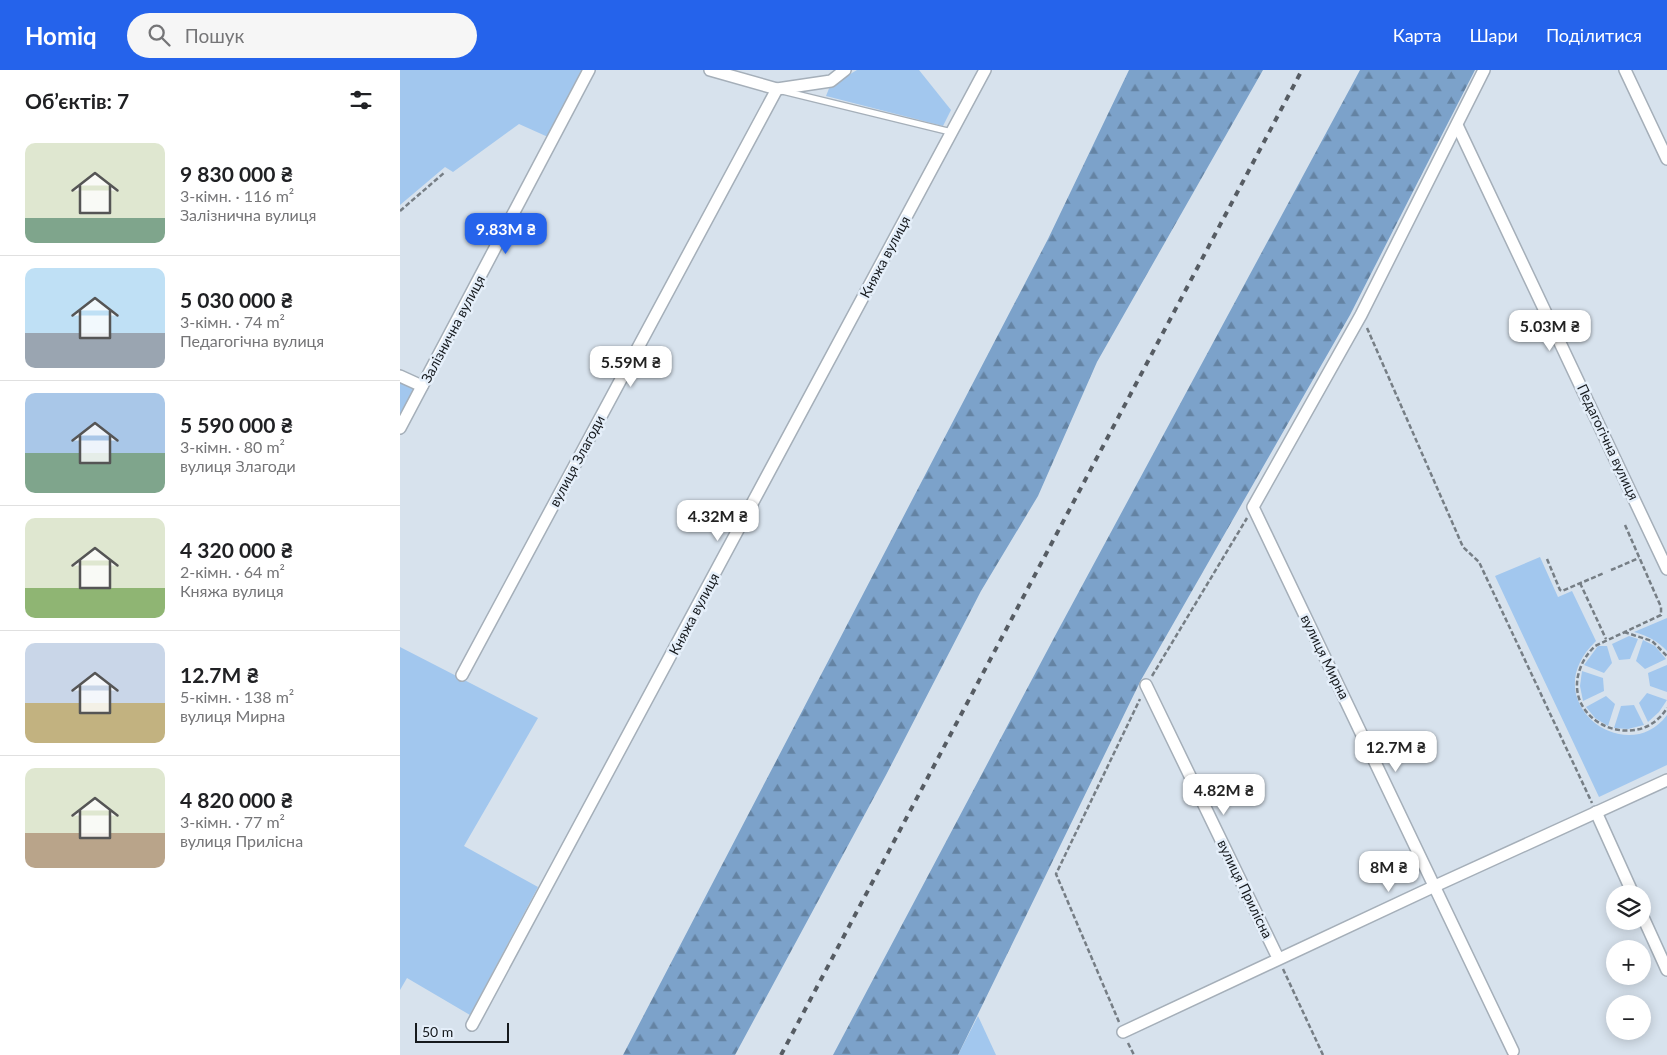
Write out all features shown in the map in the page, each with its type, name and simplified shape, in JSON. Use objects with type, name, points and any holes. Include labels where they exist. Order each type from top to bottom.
[{"type":"street","name":"Залізнична вулиця","points":[[400,428],[589,70]]},
{"type":"street","points":[[710,70],[777,89],[830,81],[845,70]]},
{"type":"street","name":"Княжа вулиця","points":[[472,1025],[985,70]]},
{"type":"street","points":[[1361,316],[1484,70]]},
{"type":"street","points":[[1625,70],[1667,159]]},
{"type":"street","name":"вулиця Злагоди","points":[[462,675],[777,89]]},
{"type":"street","name":"Педагогічна вулиця","points":[[1457,126],[1667,569]]},
{"type":"street","name":"вулиця Мирна","points":[[1361,316],[1253,507],[1513,1052]]},
{"type":"street","points":[[400,376],[422,386]]},
{"type":"street","name":"вулиця Прилісна","points":[[1146,686],[1278,958]]},
{"type":"street","points":[[1123,1032],[1278,958],[1667,780]]},
{"type":"street","points":[[1596,812],[1629,885]]},
{"type":"street","points":[[1649,930],[1667,970]]},
{"type":"lane","points":[[777,89],[951,132]]},
{"type":"path","points":[[400,211],[445,172]]},
{"type":"path","points":[[1361,316],[1462,547],[1479,562],[1596,812]]},
{"type":"path","points":[[1625,525],[1661,607],[1661,615],[1594,646],[1587,654],[1579,670],[1578,693],[1584,708],[1597,723],[1618,731],[1644,728],[1656,722],[1667,708]]},
{"type":"path","points":[[1611,570],[1638,558]]},
{"type":"path","points":[[1547,560],[1562,591],[1604,573]]},
{"type":"path","points":[[1580,584],[1606,639]]},
{"type":"path","points":[[1623,632],[1652,641],[1667,656]]},
{"type":"path","points":[[1056,874],[1123,1032]]},
{"type":"path","points":[[1278,958],[1323,1055]]},
{"type":"shaded area","points":[[400,70],[583,70],[548,137],[519,124],[453,172],[445,167],[400,205]]},
{"type":"shaded area","points":[[857,70],[919,70],[951,110],[943,126],[826,96],[830,86]]},
{"type":"shaded area","points":[[400,381],[415,388],[400,416]]},
{"type":"shaded area","points":[[1540,557],[1558,597],[1572,591],[1596,641],[1579,664],[1575,686],[1580,705],[1593,721],[1610,732],[1630,735],[1650,730],[1667,715],[1667,765],[1599,797],[1495,576]]},
{"type":"shaded area","points":[[1667,618],[1667,651],[1652,639],[1634,632]]},
{"type":"shaded area","points":[[1629,636],[1638,639],[1630,659],[1619,660],[1612,644]]},
{"type":"shaded area","points":[[1643,640],[1655,646],[1666,659],[1645,669],[1636,661]]},
{"type":"shaded area","points":[[1598,646],[1607,646],[1612,663],[1604,673],[1584,665]]},
{"type":"shaded area","points":[[400,647],[538,718],[464,846],[538,887],[470,1015],[407,978],[400,990]]},
{"type":"shaded area","points":[[1667,665],[1667,692],[1650,686],[1648,673]]},
{"type":"shaded area","points":[[1582,671],[1603,678],[1604,691],[1583,701],[1580,686]]},
{"type":"shaded area","points":[[1647,693],[1667,700],[1659,712],[1648,722],[1639,703]]},
{"type":"shaded area","points":[[1606,696],[1615,704],[1608,726],[1595,718],[1586,707]]},
{"type":"shaded area","points":[[1634,705],[1644,725],[1628,729],[1614,728],[1621,706]]},
{"type":"shaded area","points":[[978,1016],[996,1055],[958,1055]]},
{"type":"green space","points":[[1129,70],[1263,70],[1097,362],[1038,496],[981,591],[886,775],[735,1055],[623,1055],[1048,239]]},
{"type":"green space","points":[[1360,70],[1475,70],[1350,315],[1141,680],[958,1055],[833,1055],[1055,636]]},
{"type":"railway","points":[[781,1055],[1302,70]]}]
